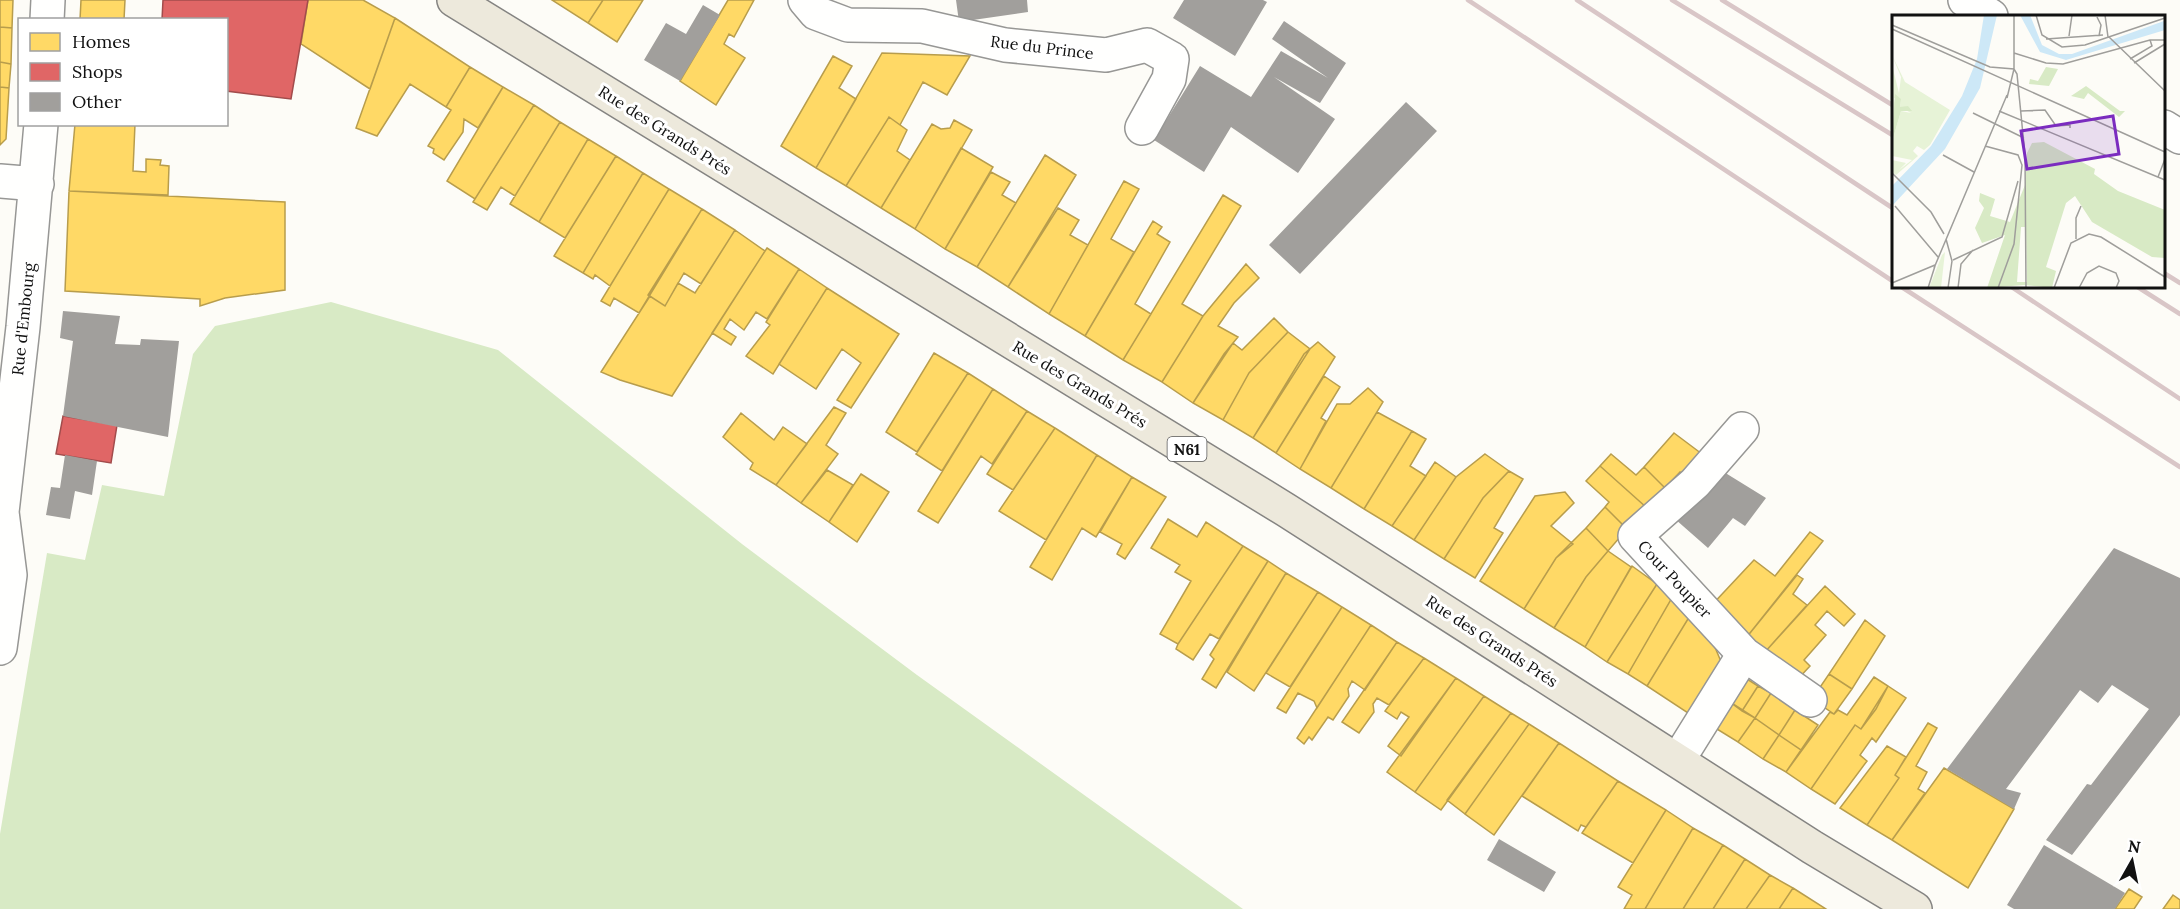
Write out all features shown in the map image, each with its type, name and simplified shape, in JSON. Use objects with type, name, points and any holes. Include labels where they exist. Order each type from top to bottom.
[{"type":"main road","name":"Rue des Grands Prés","points":[[454,0],[1286,510],[1812,848],[1915,909]]},
{"type":"street","points":[[46,18],[48,0]]},
{"type":"street","name":"Rue du Prince","points":[[805,0],[816,13],[848,25],[922,26],[1005,45],[1106,55],[1147,45],[1172,59],[1169,79],[1142,128]]},
{"type":"street","points":[[1965,0],[1989,15]]},
{"type":"street","name":"Rue d'Embourg","points":[[0,648],[10,575],[1,512],[37,184],[41,126]]},
{"type":"street","points":[[2165,128],[2180,137]]},
{"type":"street","points":[[0,181],[37,184]]},
{"type":"street","name":"Cour Poupier","points":[[1742,429],[1695,483],[1635,536],[1744,654],[1810,700]]},
{"type":"street","points":[[1678,760],[1744,654]]},
{"type":"green space","points":[[331,302],[498,350],[742,544],[917,675],[1243,909],[0,909],[0,834],[47,553],[85,560],[102,485],[164,496],[193,354],[215,326]]},
{"type":"building: Homes","points":[[0,0],[13,0],[12,28],[0,27]]},
{"type":"building: Homes","points":[[81,0],[125,0],[124,18],[80,18]]},
{"type":"building: Homes","points":[[308,0],[363,0],[395,18],[370,89],[301,44]]},
{"type":"building: Homes","points":[[552,0],[603,0],[588,23]]},
{"type":"building: Homes","points":[[603,0],[643,0],[617,42],[588,23]]},
{"type":"building: Homes","points":[[728,0],[754,0],[734,37],[729,34],[724,44],[745,58],[716,105],[680,81]]},
{"type":"building: Homes","points":[[395,18],[470,67],[446,107],[410,84],[377,136],[356,128]]},
{"type":"building: Homes","points":[[0,27],[12,28],[11,64],[0,62]]},
{"type":"building: Homes","points":[[882,53],[970,56],[947,95],[923,82],[900,125],[889,117],[846,186],[816,168]]},
{"type":"building: Homes","points":[[833,56],[852,66],[839,88],[856,99],[816,168],[781,146]]},
{"type":"building: Homes","points":[[0,62],[11,64],[9,88],[0,87]]},
{"type":"building: Homes","points":[[470,67],[503,87],[478,128],[464,119],[463,132],[444,160],[433,153],[434,149],[428,146],[451,110],[446,107]]},
{"type":"building: Homes","points":[[0,87],[9,88],[6,139],[0,145]]},
{"type":"building: Homes","points":[[503,87],[534,105],[475,199],[447,181]]},
{"type":"building: Homes","points":[[534,105],[560,122],[515,196],[501,187],[487,210],[473,202]]},
{"type":"building: Homes","points":[[889,117],[907,130],[897,151],[910,160],[881,208],[846,186]]},
{"type":"building: Homes","points":[[954,120],[972,130],[915,229],[881,208],[932,124],[941,129],[950,128]]},
{"type":"building: Homes","points":[[560,122],[588,139],[539,222],[510,204]]},
{"type":"building: Homes","points":[[75,126],[135,126],[133,171],[146,172],[146,159],[161,160],[160,165],[169,166],[168,195],[69,191]]},
{"type":"building: Homes","points":[[588,139],[616,156],[565,238],[539,222]]},
{"type":"building: Homes","points":[[961,148],[993,167],[945,249],[915,229]]},
{"type":"building: Homes","points":[[1045,155],[1076,175],[1008,287],[977,267]]},
{"type":"building: Homes","points":[[616,156],[643,173],[583,273],[554,256]]},
{"type":"building: Homes","points":[[991,172],[1010,182],[1002,195],[1016,203],[977,267],[945,249]]},
{"type":"building: Homes","points":[[643,173],[669,189],[610,286],[595,275],[593,279],[583,273]]},
{"type":"building: Homes","points":[[1124,181],[1139,189],[1111,239],[1134,252],[1085,336],[1049,314]]},
{"type":"building: Homes","points":[[669,189],[702,209],[639,313],[614,298],[610,306],[601,301]]},
{"type":"building: Homes","points":[[69,191],[285,202],[285,290],[225,298],[200,306],[200,299],[65,291]]},
{"type":"building: Homes","points":[[1223,195],[1241,206],[1182,304],[1203,316],[1162,382],[1123,360]]},
{"type":"building: Homes","points":[[1058,208],[1079,220],[1070,235],[1088,245],[1049,314],[1008,287]]},
{"type":"building: Homes","points":[[702,209],[735,230],[701,284],[684,273],[665,306],[648,295]]},
{"type":"building: Homes","points":[[1153,221],[1162,227],[1157,234],[1170,242],[1135,304],[1151,314],[1123,360],[1085,336]]},
{"type":"building: Homes","points":[[735,230],[765,251],[672,396],[601,372],[650,296],[665,306],[678,283],[695,293]]},
{"type":"building: Homes","points":[[767,248],[799,269],[767,319],[756,312],[744,330],[730,319],[724,329],[736,337],[731,345],[712,333]]},
{"type":"building: Homes","points":[[1246,264],[1259,278],[1234,303],[1218,326],[1238,337],[1224,354],[1193,403],[1162,382],[1203,316]]},
{"type":"building: Homes","points":[[799,269],[827,288],[773,374],[746,356],[770,325],[766,322]]},
{"type":"building: Homes","points":[[827,288],[899,334],[851,408],[837,400],[861,363],[842,349],[816,389],[779,364]]},
{"type":"building: Homes","points":[[1274,318],[1288,332],[1249,373],[1223,420],[1193,403],[1233,343],[1242,350]]},
{"type":"building: Homes","points":[[1288,332],[1310,349],[1253,438],[1223,420],[1249,373]]},
{"type":"building: Homes","points":[[1318,342],[1335,357],[1276,453],[1253,438],[1304,354]]},
{"type":"building: Homes","points":[[934,353],[968,373],[917,452],[886,432]]},
{"type":"building: Homes","points":[[968,373],[993,389],[942,471],[916,454]]},
{"type":"building: Homes","points":[[1324,376],[1340,387],[1321,418],[1326,421],[1300,469],[1276,453]]},
{"type":"building: Homes","points":[[1368,388],[1383,402],[1331,488],[1300,469],[1337,404],[1350,404]]},
{"type":"building: Homes","points":[[993,389],[1027,411],[992,464],[981,456],[938,523],[918,511]]},
{"type":"building: Homes","points":[[834,407],[846,413],[826,445],[838,454],[801,503],[776,485]]},
{"type":"building: Homes","points":[[1027,411],[1055,428],[1013,490],[987,474]]},
{"type":"building: Homes","points":[[1377,412],[1412,431],[1364,509],[1331,488]]},
{"type":"building: Homes","points":[[741,413],[774,440],[783,427],[807,444],[776,485],[750,469],[753,463],[723,437]]},
{"type":"building: Homes","points":[[1055,428],[1097,455],[1046,540],[999,511]]},
{"type":"building: Homes","points":[[1412,431],[1426,439],[1410,466],[1426,476],[1392,526],[1364,509]]},
{"type":"building: Homes","points":[[1674,433],[1706,457],[1687,477],[1680,472],[1665,488],[1644,467]]},
{"type":"building: Homes","points":[[1485,454],[1509,471],[1483,498],[1444,559],[1414,540],[1456,477]]},
{"type":"building: Homes","points":[[1611,454],[1636,475],[1644,467],[1665,488],[1647,508],[1600,466]]},
{"type":"building: Homes","points":[[1097,455],[1132,477],[1096,537],[1082,528],[1052,580],[1030,567]]},
{"type":"building: Homes","points":[[1435,462],[1456,477],[1414,540],[1392,526]]},
{"type":"building: Homes","points":[[1600,466],[1647,508],[1627,529],[1605,507],[1609,502],[1586,481]]},
{"type":"building: Homes","points":[[827,470],[853,485],[829,522],[801,503]]},
{"type":"building: Homes","points":[[1509,471],[1523,479],[1494,528],[1503,533],[1475,578],[1444,559],[1483,498]]},
{"type":"building: Homes","points":[[861,474],[889,492],[857,542],[829,522]]},
{"type":"building: Homes","points":[[1132,477],[1166,497],[1125,559],[1117,554],[1122,544],[1100,532]]},
{"type":"building: Homes","points":[[1565,492],[1574,503],[1551,526],[1573,544],[1556,558],[1524,609],[1480,581],[1535,496]]},
{"type":"building: Homes","points":[[1605,507],[1627,529],[1608,551],[1586,528]]},
{"type":"building: Homes","points":[[1168,519],[1197,537],[1206,522],[1243,546],[1178,644],[1160,634],[1191,581],[1175,572],[1180,565],[1151,548]]},
{"type":"building: Homes","points":[[1586,528],[1608,551],[1586,577],[1554,628],[1524,609],[1556,558]]},
{"type":"building: Homes","points":[[1810,532],[1823,541],[1746,638],[1710,607],[1754,560],[1775,576]]},
{"type":"building: Homes","points":[[1243,546],[1268,561],[1219,639],[1210,634],[1193,660],[1176,649],[1178,644]]},
{"type":"building: Homes","points":[[1608,551],[1631,567],[1585,647],[1554,628],[1586,577]]},
{"type":"building: Homes","points":[[1268,561],[1286,573],[1216,688],[1202,679],[1214,659],[1210,655]]},
{"type":"building: Homes","points":[[1632,566],[1657,584],[1607,662],[1585,647]]},
{"type":"building: Homes","points":[[1286,573],[1318,592],[1254,691],[1227,672]]},
{"type":"building: Homes","points":[[1797,575],[1803,579],[1793,594],[1807,605],[1765,652],[1746,638]]},
{"type":"building: Homes","points":[[1657,584],[1673,596],[1628,674],[1607,662]]},
{"type":"building: Homes","points":[[1825,586],[1855,614],[1844,626],[1827,611],[1815,625],[1826,635],[1804,660],[1810,666],[1797,680],[1765,652]]},
{"type":"building: Homes","points":[[1318,592],[1342,607],[1290,687],[1266,673]]},
{"type":"building: Homes","points":[[1673,596],[1691,614],[1647,686],[1628,674]]},
{"type":"building: Homes","points":[[1342,607],[1371,625],[1317,708],[1314,701],[1298,693],[1286,713],[1277,708]]},
{"type":"building: Homes","points":[[1691,614],[1709,633],[1722,664],[1691,715],[1647,686]]},
{"type":"building: Homes","points":[[1865,620],[1885,636],[1852,689],[1829,674]]},
{"type":"building: Homes","points":[[1371,625],[1397,642],[1365,690],[1352,681],[1348,689],[1349,696],[1333,720],[1328,717],[1312,740],[1309,737],[1304,744],[1297,738]]},
{"type":"building: Homes","points":[[1397,642],[1424,658],[1389,705],[1377,698],[1373,704],[1374,712],[1359,733],[1342,722]]},
{"type":"building: Homes","points":[[1424,658],[1456,678],[1401,756],[1388,746],[1409,717],[1401,712],[1397,719],[1385,711]]},
{"type":"building: Homes","points":[[1829,674],[1852,689],[1834,714],[1812,699]]},
{"type":"building: Homes","points":[[1874,677],[1888,686],[1876,709],[1861,729],[1855,725],[1811,789],[1786,772],[1830,712],[1834,714],[1838,710],[1847,715]]},
{"type":"building: Homes","points":[[1456,678],[1484,696],[1415,792],[1387,772]]},
{"type":"building: Homes","points":[[1747,679],[1758,686],[1742,711],[1730,702]]},
{"type":"building: Homes","points":[[1758,686],[1771,693],[1755,718],[1742,711]]},
{"type":"building: Homes","points":[[1888,686],[1906,698],[1876,742],[1872,738],[1860,755],[1867,761],[1835,804],[1811,789],[1855,725],[1861,729]]},
{"type":"building: Homes","points":[[1771,693],[1795,710],[1779,735],[1755,718]]},
{"type":"building: Homes","points":[[1484,696],[1511,713],[1441,810],[1415,792]]},
{"type":"building: Homes","points":[[1730,702],[1755,718],[1738,742],[1712,726]]},
{"type":"building: Homes","points":[[1795,710],[1818,725],[1801,750],[1779,735]]},
{"type":"building: Homes","points":[[1511,713],[1529,724],[1465,814],[1447,800]]},
{"type":"building: Homes","points":[[1755,718],[1779,735],[1763,759],[1738,742]]},
{"type":"building: Homes","points":[[1928,723],[1937,728],[1916,766],[1927,772],[1918,789],[1925,793],[1892,840],[1867,825],[1899,778],[1895,775]]},
{"type":"building: Homes","points":[[1529,724],[1559,743],[1494,835],[1465,814]]},
{"type":"building: Homes","points":[[1779,735],[1801,750],[1786,772],[1763,759]]},
{"type":"building: Homes","points":[[1559,743],[1618,781],[1586,827],[1581,825],[1578,831],[1522,796]]},
{"type":"building: Homes","points":[[1887,746],[1906,757],[1895,775],[1899,778],[1867,825],[1840,808]]},
{"type":"building: Homes","points":[[1944,768],[2014,809],[1968,888],[1892,840]]},
{"type":"building: Homes","points":[[1618,781],[1666,810],[1633,863],[1582,833]]},
{"type":"building: Homes","points":[[1666,810],[1693,828],[1645,909],[1624,909],[1632,895],[1618,887]]},
{"type":"building: Homes","points":[[1693,828],[1723,845],[1683,909],[1645,909]]},
{"type":"building: Homes","points":[[1723,845],[1745,859],[1713,909],[1683,909]]},
{"type":"building: Homes","points":[[1745,859],[1770,875],[1746,909],[1713,909]]},
{"type":"building: Homes","points":[[1770,875],[1793,888],[1779,909],[1746,909]]},
{"type":"building: Homes","points":[[1793,888],[1826,909],[1779,909]]},
{"type":"building: Homes","points":[[2129,889],[2142,897],[2134,909],[2115,909]]},
{"type":"building: Homes","points":[[2173,895],[2180,900],[2180,909],[2163,909]]},
{"type":"building: Shops","points":[[163,0],[308,0],[291,99],[228,91],[228,18],[162,18]]},
{"type":"building: Shops","points":[[63,416],[117,425],[111,463],[56,454]]},
{"type":"building: Other","points":[[956,0],[1027,0],[1028,12],[959,22]]},
{"type":"building: Other","points":[[1184,0],[1263,0],[1267,2],[1235,56],[1173,18]]},
{"type":"building: Other","points":[[703,5],[720,15],[680,81],[644,60],[666,23],[686,34]]},
{"type":"building: Other","points":[[1284,21],[1346,63],[1320,103],[1274,77],[1335,119],[1298,173],[1231,127],[1204,172],[1154,140],[1200,66],[1251,97],[1281,51],[1328,78],[1272,39]]},
{"type":"building: Other","points":[[1406,102],[1437,131],[1300,274],[1269,245]]},
{"type":"building: Other","points":[[63,311],[120,316],[115,344],[140,345],[141,339],[179,341],[168,437],[63,416],[73,341],[60,338]]},
{"type":"building: Other","points":[[65,455],[97,461],[92,495],[75,491],[70,519],[46,515],[51,487],[60,488]]},
{"type":"building: Other","points":[[1719,469],[1766,498],[1745,526],[1733,518],[1708,548],[1675,519]]},
{"type":"building: Other","points":[[2114,548],[2180,578],[2180,715],[2072,855],[2046,840],[2087,784],[2091,785],[2149,709],[2112,685],[2098,703],[2080,690],[2006,789],[2021,793],[2014,809],[1947,769]]},
{"type":"building: Other","points":[[1499,839],[1556,872],[1544,892],[1487,860]]},
{"type":"building: Other","points":[[2044,845],[2125,893],[2115,909],[2014,909],[2007,905]]},
{"type":"railway","points":[[1468,0],[1892,281]]},
{"type":"railway","points":[[1577,0],[1892,208]]},
{"type":"railway","points":[[1672,0],[1892,135]]},
{"type":"railway","points":[[1722,0],[1892,105]]},
{"type":"railway","points":[[2165,274],[2180,283]]},
{"type":"railway","points":[[1903,288],[2180,467]]},
{"type":"railway","points":[[2013,288],[2180,399]]},
{"type":"railway","points":[[2139,288],[2180,314]]}]
